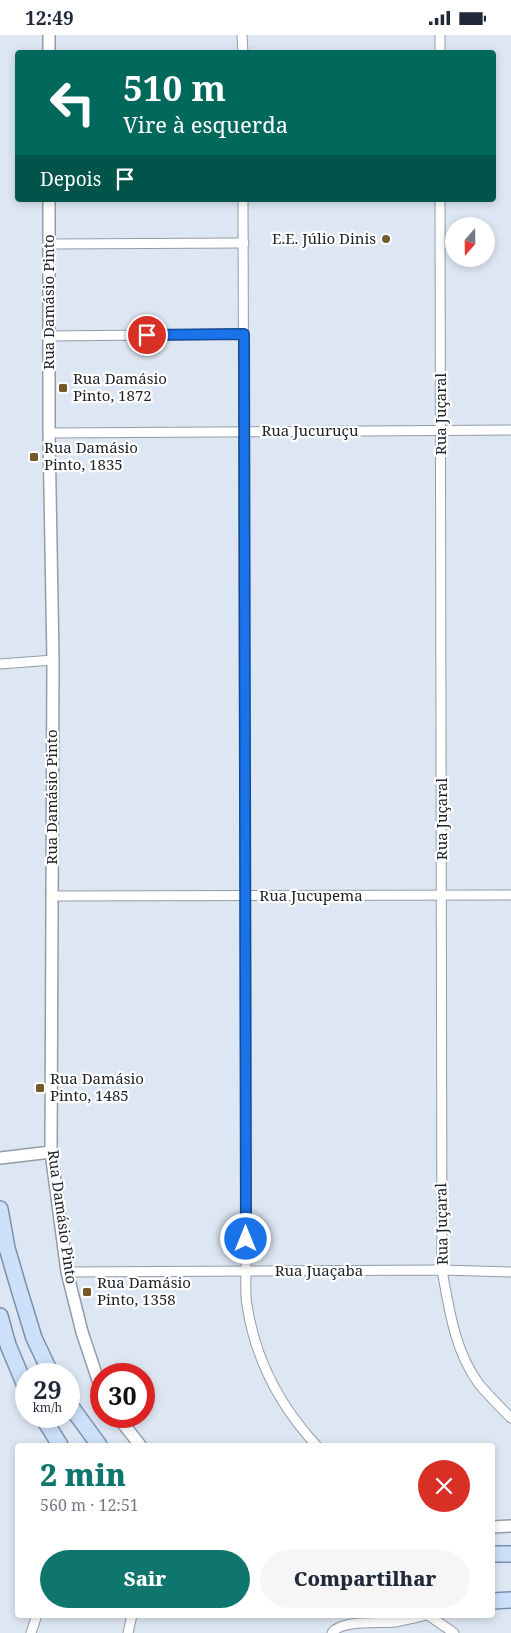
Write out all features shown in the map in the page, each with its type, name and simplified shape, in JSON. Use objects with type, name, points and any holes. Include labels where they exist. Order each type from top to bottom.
[{"type":"main road","points":[[0,1209],[7,1248],[18,1289],[34,1337],[46,1363]]},
{"type":"main road","points":[[0,1316],[8,1345],[16,1363]]},
{"type":"main road","points":[[80,1419],[98,1443]]},
{"type":"main road","points":[[49,1428],[59,1443]]},
{"type":"main road","points":[[495,1554],[511,1554]]},
{"type":"main road","points":[[495,1601],[511,1600]]},
{"type":"street","points":[[49,35],[49,50]]},
{"type":"street","points":[[242,35],[242,50]]},
{"type":"street","points":[[440,35],[440,50]]},
{"type":"street","name":"Rua Damásio Pinto","points":[[49,202],[49,433],[53,660],[52,1152],[67,1273],[82,1332],[92,1363]]},
{"type":"street","points":[[243,202],[247,1305],[260,1356],[270,1381],[302,1430],[314,1443]]},
{"type":"street","name":"Rua Juçaral","points":[[440,202],[442,1270],[451,1317],[465,1358],[478,1383],[511,1418]]},
{"type":"street","points":[[49,244],[244,243]]},
{"type":"street","points":[[50,336],[244,334]]},
{"type":"street","name":"Rua Jucuruçu","points":[[49,433],[511,430]]},
{"type":"street","points":[[0,664],[53,660]]},
{"type":"street","name":"Rua Jucupema","points":[[52,896],[511,895]]},
{"type":"street","points":[[0,1158],[52,1152]]},
{"type":"street","name":"Rua Juaçaba","points":[[67,1273],[442,1270],[511,1272]]},
{"type":"street","points":[[127,1428],[138,1443]]},
{"type":"street","points":[[495,1527],[511,1526]]},
{"type":"street","points":[[32,1633],[36,1618]]},
{"type":"street","points":[[128,1633],[131,1618]]},
{"type":"street","points":[[332,1633],[337,1627],[346,1625],[393,1622],[412,1618]]},
{"type":"street","points":[[432,1618],[454,1633]]},
{"type":"place","name":"E.E. Júlio Dinis","points":[[386,239]]},
{"type":"place","name":"Rua Damásio Pinto, 1872","points":[[63,388]]},
{"type":"place","name":"Rua Damásio Pinto, 1835","points":[[34,457]]},
{"type":"place","name":"Rua Damásio Pinto, 1485","points":[[40,1088]]},
{"type":"place","name":"Rua Damásio Pinto, 1358","points":[[87,1292]]},
{"type":"route","points":[[147,335],[244,334],[246,1239]]}]
